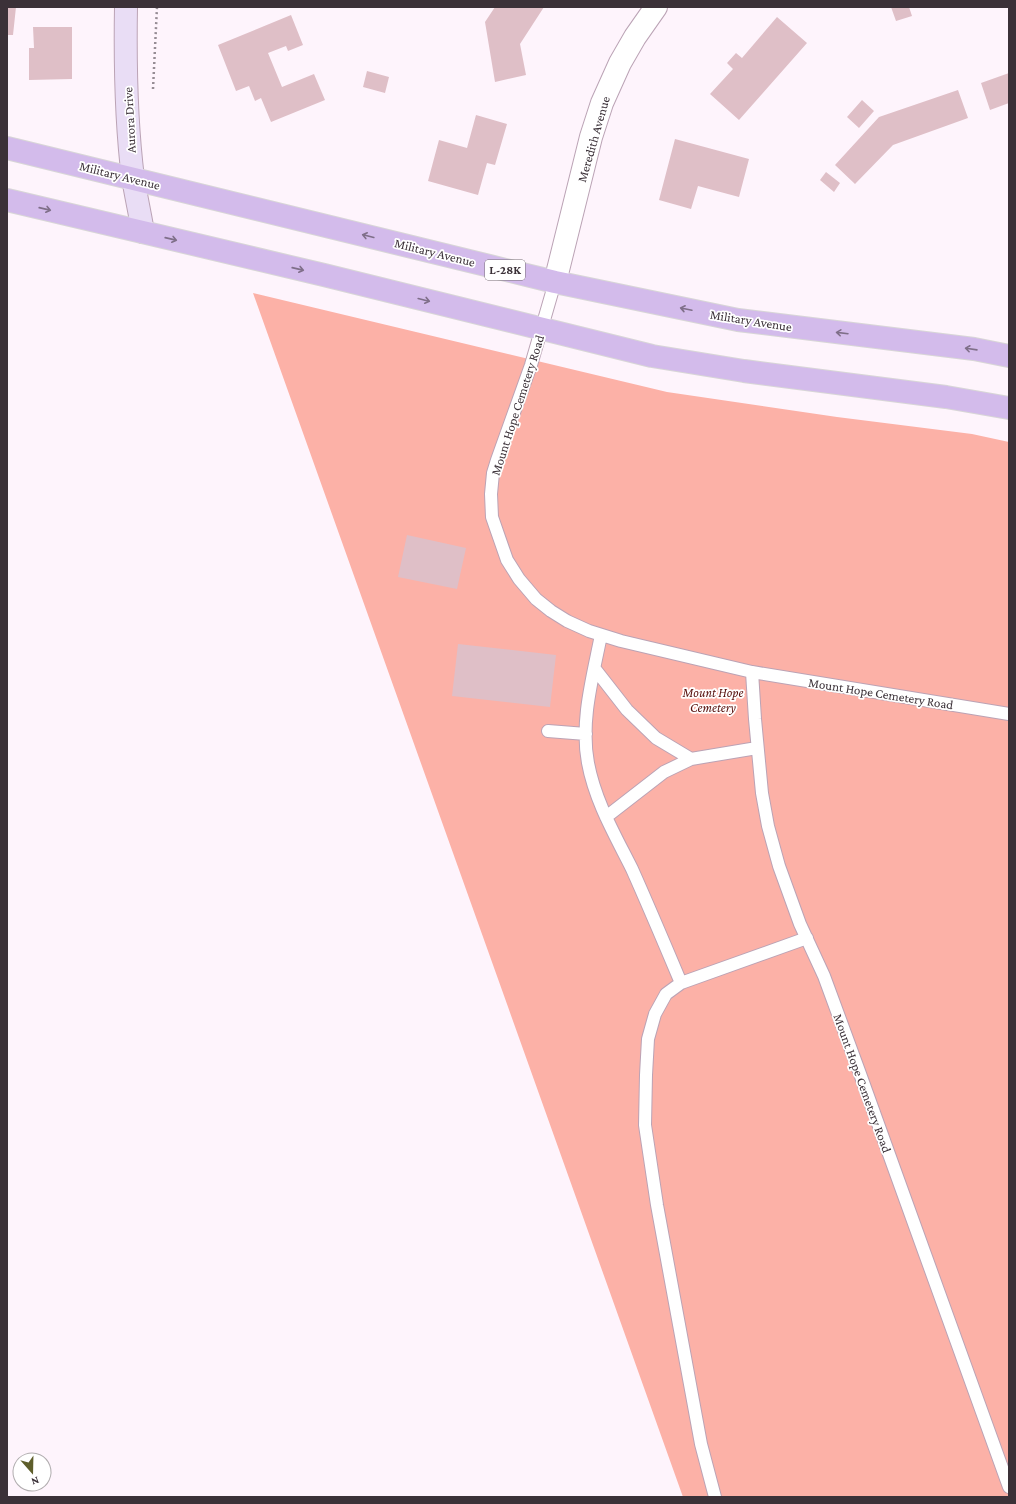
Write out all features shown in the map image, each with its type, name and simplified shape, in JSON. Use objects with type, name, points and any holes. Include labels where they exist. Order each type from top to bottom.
[{"type":"main road","name":"Military Avenue","points":[[7,148],[555,282],[738,320],[974,349],[1009,356]]},
{"type":"main road","points":[[7,200],[652,356],[744,371],[946,397],[1009,408]]},
{"type":"street","name":"Aurora Drive","points":[[126,7],[129,132],[133,178],[143,232]]},
{"type":"street","name":"Meredith Avenue","points":[[555,282],[591,137],[602,103],[620,63],[635,37],[656,7]]},
{"type":"lane","name":"Mount Hope Cemetery Road","points":[[555,282],[531,365],[493,473],[491,494],[492,517],[507,560],[519,579],[536,599],[567,621],[589,631],[621,641],[752,672],[1009,714]]},
{"type":"lane","points":[[602,635],[589,699],[586,734],[588,763],[595,789],[606,817],[658,926],[681,983]]},
{"type":"lane","points":[[595,669],[627,710],[656,738],[691,759]]},
{"type":"lane","name":"Mount Hope Cemetery Road","points":[[752,672],[757,748],[762,793],[768,826],[779,866],[800,924],[824,976],[860,1071],[1009,1487]]},
{"type":"lane","points":[[548,731],[586,734]]},
{"type":"lane","points":[[606,817],[664,772],[691,759],[757,748]]},
{"type":"lane","points":[[715,1497],[701,1444],[657,1205],[645,1125],[648,1039],[655,1014],[666,994],[681,983],[807,938]]},
{"type":"path","points":[[153,94],[157,7]]},
{"type":"green space","name":"Mount Hope Cemetery","points":[[253,293],[667,392],[837,417],[972,434],[1009,442],[1009,1497],[683,1497]]},
{"type":"building","points":[[7,7],[16,7],[13,35],[7,35]]},
{"type":"building","points":[[495,7],[544,7],[520,44],[526,75],[495,82],[485,22]]},
{"type":"building","points":[[891,7],[909,7],[912,16],[896,21]]},
{"type":"building","points":[[291,15],[303,45],[288,51],[286,46],[268,53],[282,87],[314,74],[325,100],[271,122],[261,98],[255,101],[249,86],[236,91],[218,45]]},
{"type":"building","points":[[777,17],[807,43],[739,120],[710,94],[733,69],[727,63],[736,53],[742,58]]},
{"type":"building","points":[[33,27],[72,27],[72,79],[29,80],[29,48],[34,48]]},
{"type":"building","points":[[367,71],[389,77],[385,93],[363,87]]},
{"type":"building","points":[[1009,73],[1009,103],[990,110],[981,83]]},
{"type":"building","points":[[958,90],[968,118],[893,145],[855,184],[835,165],[879,117]]},
{"type":"building","points":[[862,100],[874,111],[859,128],[847,117]]},
{"type":"building","points":[[476,115],[507,124],[495,165],[487,163],[478,195],[428,181],[439,140],[467,148]]},
{"type":"building","points":[[675,139],[749,159],[739,197],[698,186],[691,209],[659,200]]},
{"type":"building","points":[[826,172],[840,183],[834,192],[820,180]]},
{"type":"building","points":[[407,535],[466,548],[457,589],[398,577]]},
{"type":"building","points":[[458,644],[556,655],[550,707],[452,696]]}]
